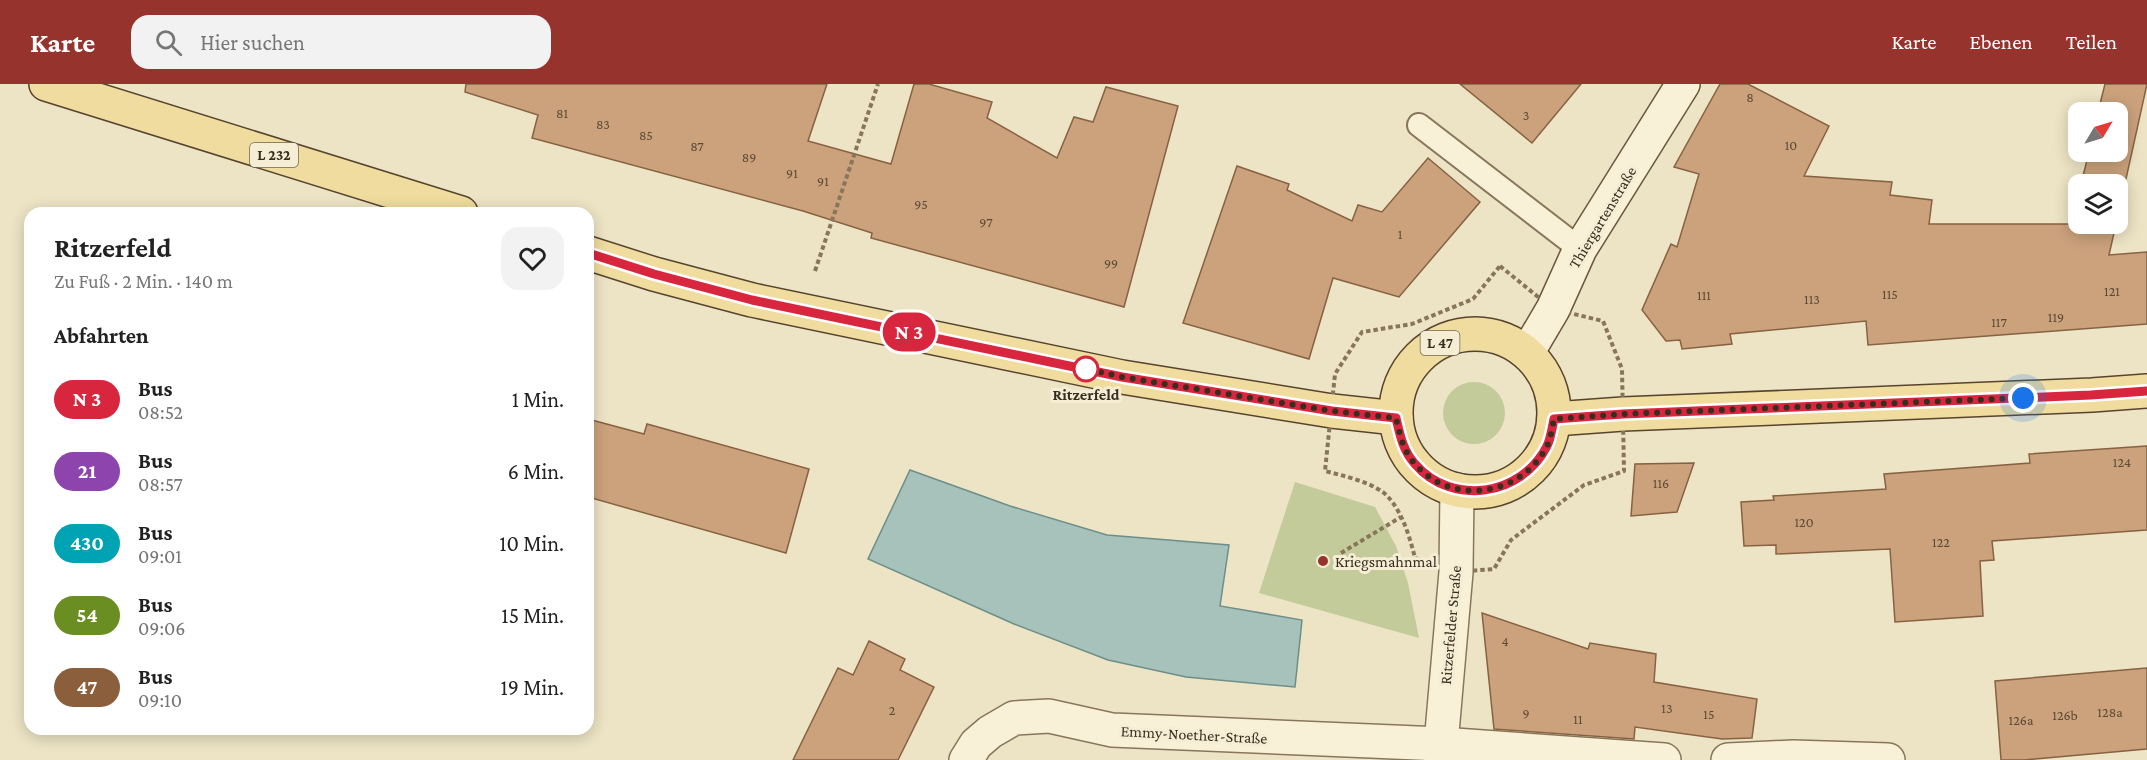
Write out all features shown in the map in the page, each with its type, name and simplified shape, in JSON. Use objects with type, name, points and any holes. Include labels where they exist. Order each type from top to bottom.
[{"type":"main road","name":"L 232","points":[[46,84],[442,207]]},
{"type":"main road","points":[[594,255],[654,274],[752,300],[1122,377],[1332,411],[1396,418]]},
{"type":"main road","name":"L 47","points":[[1478,334],[1504,339],[1527,353],[1540,367],[1548,383],[1553,401],[1554,419],[1547,446],[1532,468],[1510,484],[1484,492],[1457,490],[1434,480],[1415,464],[1401,443],[1396,418],[1398,392],[1410,368],[1428,349],[1452,337],[1478,334]]},
{"type":"main road","points":[[1554,419],[2147,391]]},
{"type":"street","name":"Thiergartenstraße","points":[[1527,353],[1553,309],[1580,249],[1683,84]]},
{"type":"street","name":"Ritzerfelder Straße","points":[[1441,752],[1456,572],[1457,490]]},
{"type":"street","name":"Emmy-Noether-Straße","points":[[966,760],[976,744],[990,732],[1014,718],[1049,716],[1112,730],[1441,752],[1664,760]]},
{"type":"street","points":[[1728,760],[1793,757],[1887,760]]},
{"type":"lane","points":[[1419,125],[1580,249]]},
{"type":"path","points":[[802,310],[878,84]]},
{"type":"path","points":[[1500,266],[1553,309],[1603,321],[1622,369],[1624,471],[1584,485],[1511,540],[1494,569],[1456,572],[1415,558],[1401,517],[1388,496],[1364,482],[1325,471],[1335,374],[1362,332],[1412,324],[1473,299],[1500,266]]},
{"type":"path","points":[[1341,553],[1401,517]]},
{"type":"green space","points":[[1474,382],[1496,391],[1505,413],[1496,435],[1474,444],[1452,435],[1443,413],[1452,391]]},
{"type":"green space","points":[[1295,482],[1375,507],[1396,546],[1408,583],[1419,638],[1259,593]]},
{"type":"water","points":[[910,470],[1010,506],[1107,535],[1229,545],[1220,606],[1302,620],[1295,687],[1186,677],[1108,660],[1014,624],[868,559]]},
{"type":"building","points":[[466,84],[827,84],[808,141],[891,164],[914,84],[929,84],[992,102],[987,118],[1057,158],[1074,117],[1093,122],[1106,87],[1178,106],[1124,307],[871,238],[872,233],[803,211],[532,138],[538,115],[465,92]]},
{"type":"building","points":[[1460,84],[1581,84],[1532,143]]},
{"type":"building","points":[[1720,84],[1748,84],[1829,126],[1804,176],[1892,182],[1890,195],[1932,200],[1929,224],[2068,224],[2068,234],[2114,234],[2109,255],[2147,252],[2147,324],[1868,345],[1866,321],[1730,334],[1732,344],[1682,349],[1680,340],[1666,341],[1642,310],[1671,244],[1677,247],[1699,174],[1674,167]]},
{"type":"building","points":[[2105,84],[2147,84],[2127,174],[2084,174],[2086,162],[2128,162],[2128,102],[2100,102]]},
{"type":"building","points":[[1428,158],[1480,202],[1399,297],[1333,278],[1309,359],[1183,323],[1237,166],[1289,184],[1287,190],[1352,221],[1358,205],[1382,212]]},
{"type":"building","points":[[594,421],[644,434],[647,424],[809,469],[786,553],[594,499]]},
{"type":"building","points":[[2147,446],[2147,530],[1992,541],[1994,560],[1980,561],[1983,616],[1895,622],[1890,549],[1776,554],[1776,545],[1744,546],[1741,502],[1774,500],[1773,496],[1886,489],[1884,474],[2030,463],[2029,454]]},
{"type":"building","points":[[1694,463],[1677,512],[1631,516],[1635,464]]},
{"type":"building","points":[[1482,613],[1588,649],[1590,643],[1656,654],[1654,682],[1757,699],[1752,738],[1722,739],[1635,727],[1634,739],[1494,729]]},
{"type":"building","points":[[869,641],[905,659],[900,670],[934,687],[898,760],[793,760],[838,668],[853,675]]},
{"type":"building","points":[[2147,668],[2147,749],[2001,760],[1995,681]]},
{"type":"bus line","points":[[594,255],[654,274],[752,300],[1122,377],[1332,411],[1396,418],[1401,443],[1415,464],[1434,480],[1457,490],[1484,492],[1510,484],[1532,468],[1547,446],[1554,419],[2147,391]]},
{"type":"place","name":"Ritzerfeld","points":[[1086,369]]},
{"type":"place","name":"Kriegsmahnmal","points":[[1323,561]]},
{"type":"route","points":[[1086,369],[1083,368],[1122,377],[1332,411],[1396,418],[1401,443],[1415,464],[1434,480],[1457,490],[1484,492],[1510,484],[1532,468],[1547,446],[1554,419],[1623,414],[2023,398]]}]
